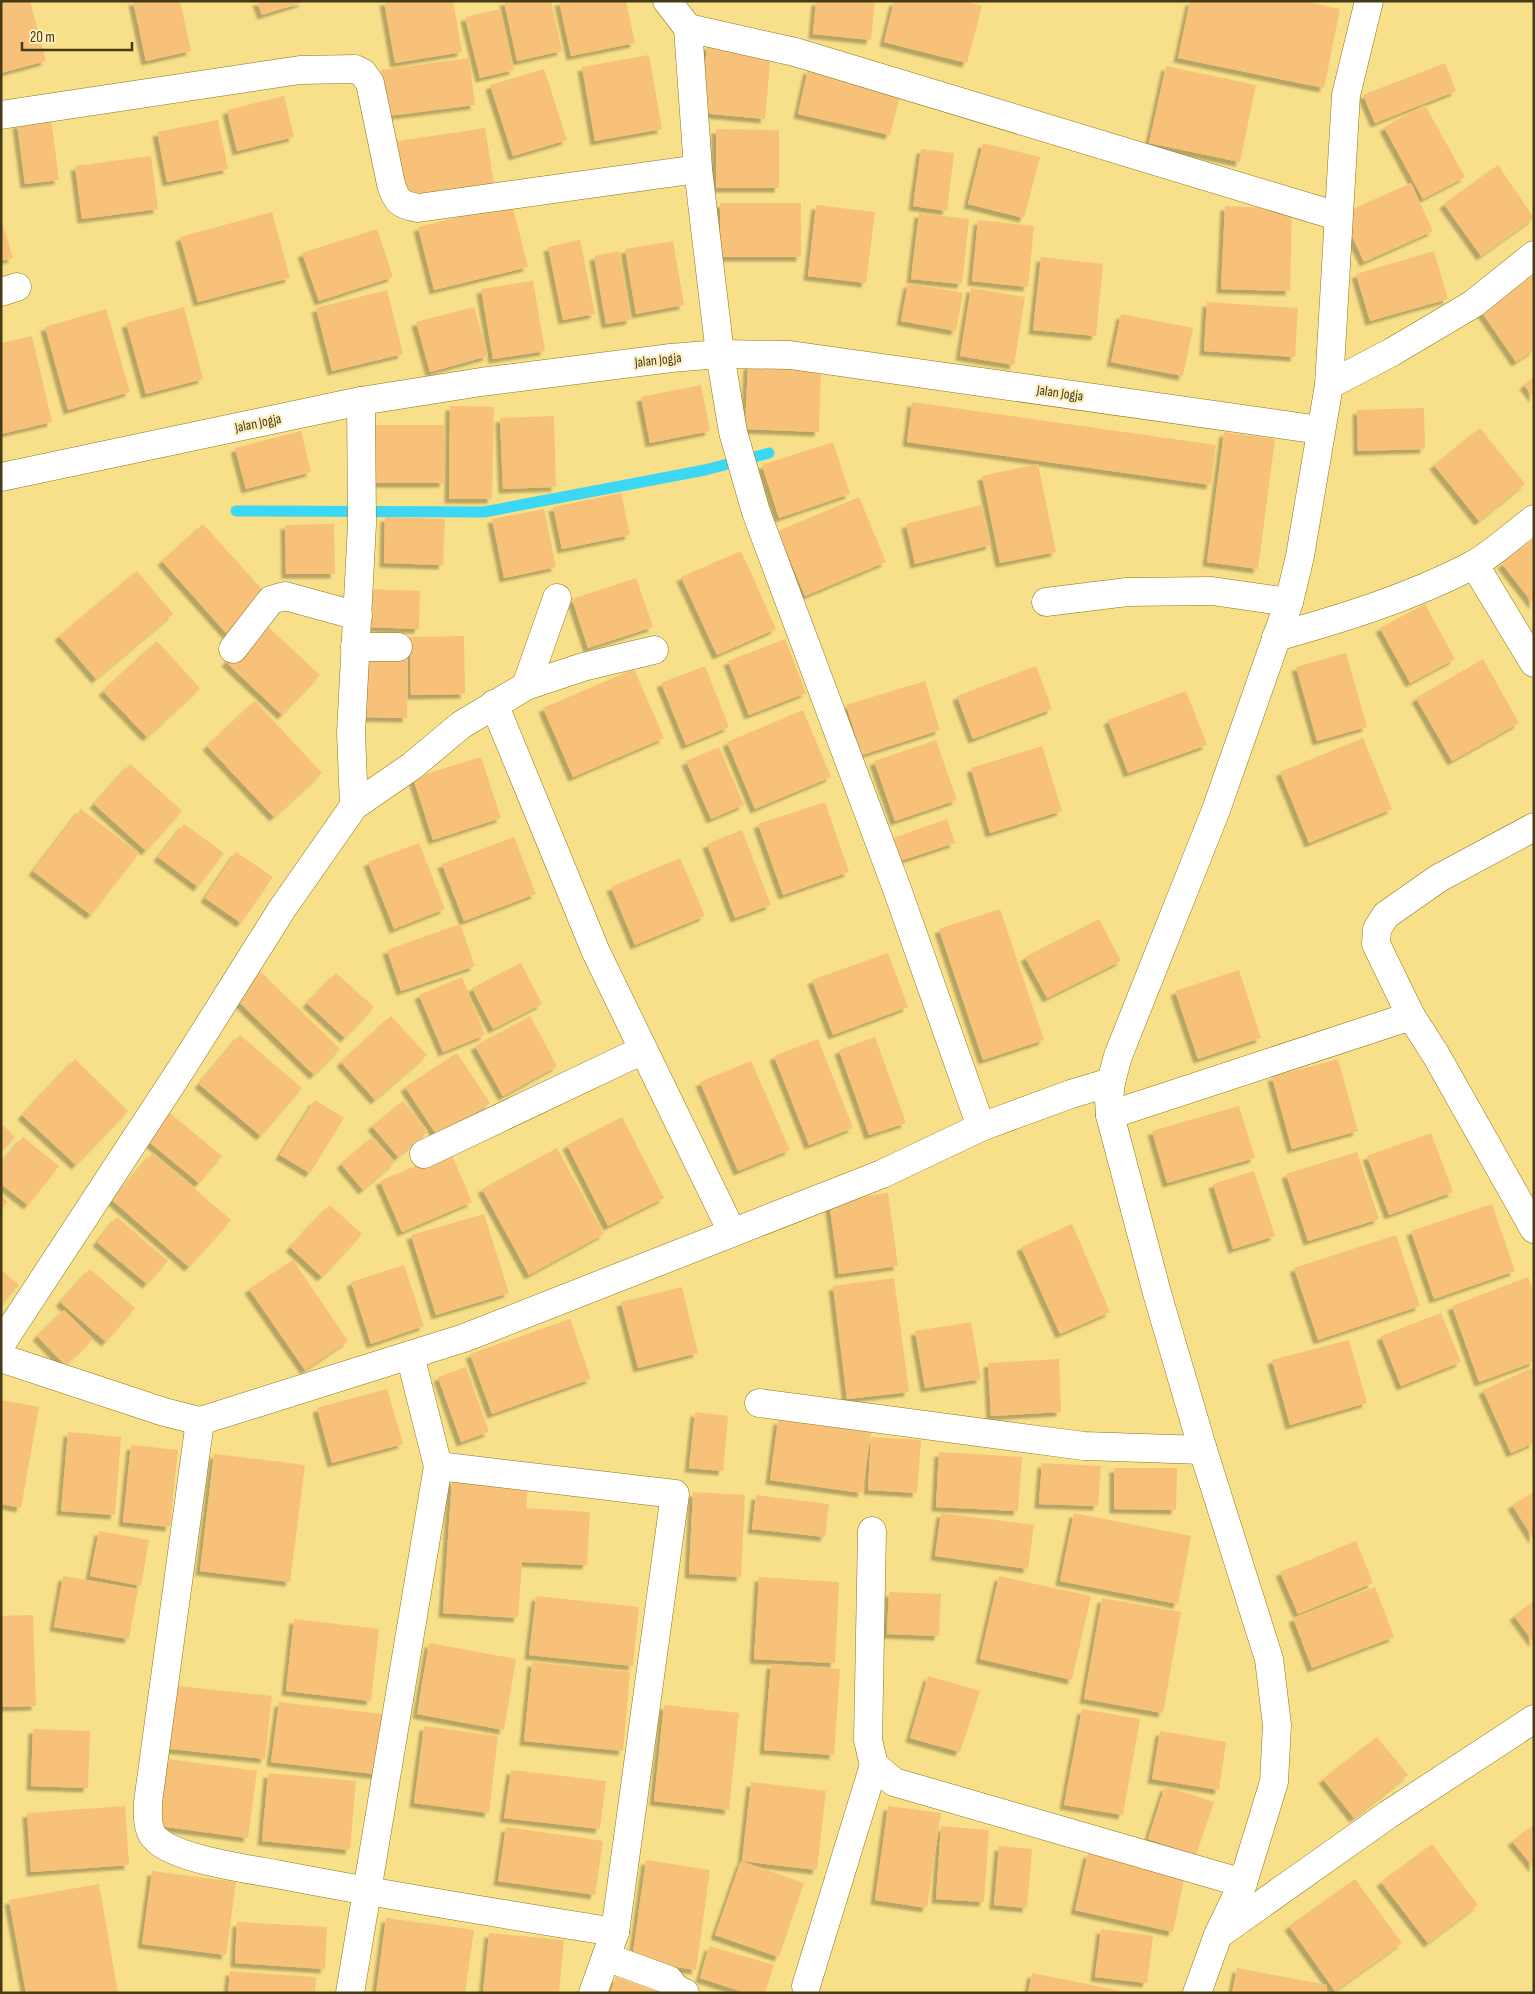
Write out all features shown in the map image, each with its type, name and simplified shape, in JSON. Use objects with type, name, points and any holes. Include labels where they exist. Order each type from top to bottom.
[{"type":"street","points":[[667,1],[688,28],[698,169],[720,354],[733,432],[756,512],[894,880],[981,1127]]},
{"type":"street","points":[[1197,1993],[1218,1935],[1243,1882],[1274,1782],[1277,1725],[1269,1659],[1203,1450],[1157,1292],[1110,1115],[1109,1100],[1111,1082],[1132,1018],[1216,810],[1289,602],[1300,556],[1329,385],[1346,95],[1369,1]]},
{"type":"street","points":[[688,28],[795,52],[1338,216]]},
{"type":"street","points":[[1,115],[300,70],[355,68],[363,73],[370,83],[391,184],[395,199],[402,206],[418,208],[698,169]]},
{"type":"street","points":[[1329,385],[1392,352],[1473,304],[1534,255]]},
{"type":"street","name":"Jalan Jogja","points":[[1,477],[361,401],[538,375],[671,358],[720,354],[790,355],[1320,430]]},
{"type":"street","points":[[354,806],[351,733],[362,513],[361,401]]},
{"type":"street","points":[[1276,637],[1364,612],[1474,564],[1534,520]]},
{"type":"street","points":[[1474,564],[1534,663]]},
{"type":"street","points":[[1046,602],[1128,592],[1212,591],[1289,602]]},
{"type":"street","points":[[233,649],[270,600],[276,596],[285,596],[358,616]]},
{"type":"street","points":[[526,686],[557,598]]},
{"type":"street","points":[[355,647],[398,647]]},
{"type":"street","points":[[1,1344],[180,1071],[282,909],[354,806],[412,766],[461,725],[526,686],[583,667],[654,650]]},
{"type":"street","points":[[494,704],[596,952],[732,1232]]},
{"type":"street","points":[[1534,827],[1439,878],[1386,915],[1377,929],[1376,944],[1412,1016],[1534,1229]]},
{"type":"street","points":[[1110,1115],[1412,1016]]},
{"type":"street","points":[[424,1154],[644,1050]]},
{"type":"street","points":[[1,1358],[164,1412],[200,1421],[464,1338],[882,1174],[981,1127],[1054,1100],[1111,1082]]},
{"type":"street","points":[[350,1993],[438,1466],[410,1355]]},
{"type":"street","points":[[759,1403],[1084,1446],[1203,1450]]},
{"type":"street","points":[[200,1421],[147,1822],[156,1840],[172,1850],[238,1867],[368,1892],[611,1944],[668,1980],[676,1989],[686,1993]]},
{"type":"street","points":[[438,1466],[674,1494],[611,1944],[594,1993]]},
{"type":"street","points":[[806,1986],[874,1765],[868,1740],[872,1531]]},
{"type":"street","points":[[1218,1935],[1389,1814],[1534,1719]]},
{"type":"street","points":[[874,1765],[894,1782],[1243,1882]]},
{"type":"building","points":[[1,1],[30,1],[46,61],[1,73]]},
{"type":"building","points":[[133,1],[180,1],[191,51],[146,61]]},
{"type":"building","points":[[257,1],[304,1],[304,2],[262,15]]},
{"type":"building","points":[[384,1],[453,1],[462,52],[395,63]]},
{"type":"building","points":[[504,1],[551,1],[562,51],[517,61]]},
{"type":"building","points":[[559,1],[626,1],[635,43],[571,56]]},
{"type":"building","points":[[816,1],[875,1],[871,40],[813,34]]},
{"type":"building","points":[[894,1],[965,1],[982,6],[967,63],[884,42]]},
{"type":"building","points":[[1190,1],[1304,1],[1340,9],[1324,88],[1178,58]]},
{"type":"building","points":[[500,9],[514,70],[480,78],[465,17]]},
{"type":"building","points":[[707,45],[771,51],[765,119],[701,113]]},
{"type":"building","points":[[649,55],[662,129],[595,141],[582,67]]},
{"type":"building","points":[[469,58],[475,105],[388,116],[381,70]]},
{"type":"building","points":[[1445,63],[1456,91],[1375,123],[1363,95]]},
{"type":"building","points":[[1166,66],[1256,85],[1240,162],[1149,143]]},
{"type":"building","points":[[544,69],[567,140],[513,156],[490,85]]},
{"type":"building","points":[[808,69],[901,91],[890,135],[798,114]]},
{"type":"building","points":[[284,96],[294,137],[237,151],[227,110]]},
{"type":"building","points":[[1425,105],[1465,177],[1423,199],[1384,127]]},
{"type":"building","points":[[51,119],[59,180],[25,184],[17,124]]},
{"type":"building","points":[[218,120],[228,169],[167,182],[157,132]]},
{"type":"building","points":[[485,128],[494,184],[401,199],[392,142]]},
{"type":"building","points":[[716,129],[779,130],[779,188],[716,188]]},
{"type":"building","points":[[983,143],[1040,157],[1024,218],[968,204]]},
{"type":"building","points":[[921,149],[954,153],[947,211],[913,206]]},
{"type":"building","points":[[151,156],[158,209],[82,219],[75,166]]},
{"type":"building","points":[[1498,165],[1534,218],[1481,256],[1444,204]]},
{"type":"building","points":[[1411,183],[1433,231],[1364,262],[1342,214]]},
{"type":"building","points":[[720,203],[801,203],[801,257],[720,257]]},
{"type":"building","points":[[512,204],[528,267],[434,290],[418,227]]},
{"type":"building","points":[[816,205],[875,212],[866,283],[808,276]]},
{"type":"building","points":[[1225,206],[1292,209],[1290,291],[1221,289]]},
{"type":"building","points":[[272,212],[290,278],[198,302],[180,237]]},
{"type":"building","points":[[919,213],[969,219],[962,284],[911,279]]},
{"type":"building","points":[[1,219],[13,258],[1,261]]},
{"type":"building","points":[[978,220],[1034,226],[1028,287],[972,281]]},
{"type":"building","points":[[377,229],[393,277],[319,301],[302,253]]},
{"type":"building","points":[[580,240],[595,314],[563,320],[548,247]]},
{"type":"building","points":[[673,241],[684,305],[636,314],[625,249]]},
{"type":"building","points":[[619,251],[631,320],[606,324],[594,256]]},
{"type":"building","points":[[1434,251],[1448,299],[1370,321],[1356,274]]},
{"type":"building","points":[[1041,257],[1103,264],[1096,336],[1033,330]]},
{"type":"building","points":[[1534,275],[1534,350],[1516,362],[1481,311]]},
{"type":"building","points":[[533,281],[545,351],[493,359],[481,289]]},
{"type":"building","points":[[908,283],[963,293],[956,331],[901,321]]},
{"type":"building","points":[[971,288],[1025,297],[1014,365],[960,356]]},
{"type":"building","points":[[387,290],[403,354],[332,371],[316,308]]},
{"type":"building","points":[[1207,302],[1298,308],[1295,357],[1204,351]]},
{"type":"building","points":[[184,307],[203,379],[146,394],[126,323]]},
{"type":"building","points":[[474,307],[488,356],[430,372],[416,322]]},
{"type":"building","points":[[106,309],[130,392],[68,410],[45,327]]},
{"type":"building","points":[[1121,314],[1193,328],[1183,376],[1111,362]]},
{"type":"building","points":[[32,336],[52,422],[1,434],[1,343]]},
{"type":"building","points":[[748,364],[821,367],[819,432],[745,429]]},
{"type":"building","points":[[1534,377],[1534,398],[1524,385]]},
{"type":"building","points":[[701,385],[710,431],[650,443],[641,397]]},
{"type":"building","points":[[912,402],[1216,445],[1211,485],[907,442]]},
{"type":"building","points":[[450,406],[494,407],[492,499],[449,499]]},
{"type":"building","points":[[1424,408],[1425,449],[1358,451],[1357,410]]},
{"type":"building","points":[[554,416],[556,487],[503,489],[500,418]]},
{"type":"building","points":[[370,425],[444,425],[444,483],[370,483]]},
{"type":"building","points":[[1480,428],[1525,484],[1479,521],[1434,465]]},
{"type":"building","points":[[301,431],[311,472],[246,489],[235,448]]},
{"type":"building","points":[[1224,432],[1275,439],[1258,569],[1207,562]]},
{"type":"building","points":[[833,442],[850,494],[779,518],[762,465]]},
{"type":"building","points":[[1038,464],[1056,552],[1000,563],[982,476]]},
{"type":"building","points":[[621,493],[630,535],[562,549],[553,507]]},
{"type":"building","points":[[859,497],[886,562],[805,596],[778,531]]},
{"type":"building","points":[[981,505],[991,545],[915,564],[906,524]]},
{"type":"building","points":[[544,509],[556,567],[504,578],[492,519]]},
{"type":"building","points":[[385,517],[445,519],[443,565],[384,563]]},
{"type":"building","points":[[203,524],[269,597],[227,634],[162,561]]},
{"type":"building","points":[[334,524],[335,574],[286,574],[285,525]]},
{"type":"building","points":[[1534,539],[1534,605],[1502,564]]},
{"type":"building","points":[[741,551],[776,629],[717,655],[681,577]]},
{"type":"building","points":[[137,571],[173,614],[96,679],[59,636]]},
{"type":"building","points":[[636,578],[653,627],[588,648],[572,599]]},
{"type":"building","points":[[369,589],[420,591],[419,629],[367,627]]},
{"type":"building","points":[[1425,604],[1455,659],[1410,683],[1380,628]]},
{"type":"building","points":[[264,623],[320,675],[282,715],[226,662]]},
{"type":"building","points":[[464,636],[465,694],[411,695],[410,637]]},
{"type":"building","points":[[785,639],[806,693],[749,715],[728,661]]},
{"type":"building","points":[[157,641],[200,688],[147,737],[103,691]]},
{"type":"building","points":[[1346,653],[1367,727],[1317,741],[1296,667]]},
{"type":"building","points":[[357,655],[408,656],[407,718],[357,717]]},
{"type":"building","points":[[1483,659],[1519,723],[1452,761],[1416,698]]},
{"type":"building","points":[[705,666],[729,727],[686,745],[661,683]]},
{"type":"building","points":[[1036,666],[1052,709],[973,739],[957,696]]},
{"type":"building","points":[[634,669],[664,738],[573,777],[543,708]]},
{"type":"building","points":[[925,681],[940,730],[862,755],[846,705]]},
{"type":"building","points":[[1186,691],[1207,745],[1128,773],[1108,720]]},
{"type":"building","points":[[255,701],[322,773],[274,817],[207,746]]},
{"type":"building","points":[[803,710],[831,777],[755,809],[727,742]]},
{"type":"building","points":[[1363,738],[1392,809],[1309,843],[1280,772]]},
{"type":"building","points":[[936,740],[957,800],[895,821],[874,761]]},
{"type":"building","points":[[1042,746],[1062,811],[990,833],[971,768]]},
{"type":"building","points":[[719,747],[744,805],[711,819],[686,761]]},
{"type":"building","points":[[481,757],[501,818],[433,840],[413,778]]},
{"type":"building","points":[[130,764],[182,811],[146,851],[94,804]]},
{"type":"building","points":[[825,802],[849,872],[783,895],[758,824]]},
{"type":"building","points":[[81,809],[139,853],[91,915],[33,871]]},
{"type":"building","points":[[947,819],[955,843],[900,861],[893,838]]},
{"type":"building","points":[[184,824],[224,853],[198,887],[158,857]]},
{"type":"building","points":[[742,830],[771,905],[735,918],[707,844]]},
{"type":"building","points":[[514,837],[536,894],[464,921],[442,864]]},
{"type":"building","points":[[419,843],[445,909],[394,929],[368,862]]},
{"type":"building","points":[[236,852],[273,877],[241,923],[205,898]]},
{"type":"building","points":[[680,858],[705,916],[635,945],[611,887]]},
{"type":"building","points":[[1000,909],[1044,1040],[983,1060],[939,929]]},
{"type":"building","points":[[1099,919],[1121,961],[1047,998],[1025,957]]},
{"type":"building","points":[[460,924],[475,966],[401,991],[387,950]]},
{"type":"building","points":[[888,953],[908,1007],[833,1035],[812,980]]},
{"type":"building","points":[[521,963],[542,1004],[493,1029],[472,988]]},
{"type":"building","points":[[1239,970],[1261,1038],[1198,1059],[1175,991]]},
{"type":"building","points":[[260,971],[340,1049],[314,1075],[234,997]]},
{"type":"building","points":[[336,973],[374,1007],[345,1038],[307,1003]]},
{"type":"building","points":[[462,977],[485,1035],[443,1052],[419,995]]},
{"type":"building","points":[[391,1016],[427,1055],[375,1100],[341,1062]]},
{"type":"building","points":[[530,1016],[557,1066],[503,1096],[475,1046]]},
{"type":"building","points":[[240,1035],[302,1088],[261,1136],[199,1084]]},
{"type":"building","points":[[875,1037],[906,1123],[869,1135],[839,1050]]},
{"type":"building","points":[[818,1039],[853,1128],[809,1145],[774,1056]]},
{"type":"building","points":[[457,1053],[490,1103],[438,1137],[405,1087]]},
{"type":"building","points":[[75,1059],[128,1111],[76,1165],[22,1115]]},
{"type":"building","points":[[1338,1059],[1358,1131],[1292,1149],[1272,1077]]},
{"type":"building","points":[[751,1061],[790,1150],[738,1171],[700,1082]]},
{"type":"building","points":[[315,1100],[344,1118],[310,1173],[280,1155]]},
{"type":"building","points":[[403,1101],[428,1131],[398,1157],[372,1126]]},
{"type":"building","points":[[1239,1106],[1255,1158],[1167,1183],[1152,1131]]},
{"type":"building","points":[[166,1110],[222,1156],[199,1183],[143,1137]]},
{"type":"building","points":[[622,1117],[664,1198],[608,1226],[567,1145]]},
{"type":"building","points":[[1,1123],[15,1137],[1,1151]]},
{"type":"building","points":[[1431,1133],[1453,1192],[1389,1215],[1367,1156]]},
{"type":"building","points":[[23,1137],[59,1166],[28,1205],[1,1184],[1,1163]]},
{"type":"building","points":[[372,1137],[395,1162],[363,1190],[341,1164]]},
{"type":"building","points":[[557,1148],[604,1234],[529,1275],[482,1189]]},
{"type":"building","points":[[450,1151],[472,1202],[402,1232],[380,1181]]},
{"type":"building","points":[[1357,1152],[1379,1219],[1308,1241],[1286,1174]]},
{"type":"building","points":[[153,1153],[231,1220],[189,1267],[112,1200]]},
{"type":"building","points":[[1254,1171],[1275,1236],[1233,1249],[1213,1184]]},
{"type":"building","points":[[888,1193],[898,1266],[839,1274],[829,1201]]},
{"type":"building","points":[[1,1195],[8,1202],[1,1209]]},
{"type":"building","points":[[1492,1204],[1515,1271],[1434,1299],[1411,1231]]},
{"type":"building","points":[[330,1205],[362,1234],[322,1277],[290,1247]]},
{"type":"building","points":[[484,1214],[509,1293],[436,1315],[411,1235]]},
{"type":"building","points":[[117,1217],[168,1261],[147,1284],[97,1242]]},
{"type":"building","points":[[1072,1224],[1110,1312],[1060,1334],[1021,1247]]},
{"type":"building","points":[[1396,1235],[1420,1306],[1318,1340],[1294,1268]]},
{"type":"building","points":[[293,1260],[348,1341],[305,1370],[249,1289]]},
{"type":"building","points":[[404,1265],[424,1326],[371,1344],[351,1282]]},
{"type":"building","points":[[90,1269],[135,1308],[106,1342],[60,1302]]},
{"type":"building","points":[[1,1270],[19,1285],[1,1305]]},
{"type":"building","points":[[1528,1277],[1534,1292],[1534,1362],[1479,1382],[1452,1306]]},
{"type":"building","points":[[894,1278],[909,1392],[847,1399],[833,1286]]},
{"type":"building","points":[[682,1287],[698,1353],[638,1368],[621,1302]]},
{"type":"building","points":[[64,1310],[93,1339],[65,1365],[37,1336]]},
{"type":"building","points":[[1441,1313],[1461,1362],[1401,1386],[1381,1336]]},
{"type":"building","points":[[570,1319],[591,1379],[492,1414],[470,1354]]},
{"type":"building","points":[[971,1322],[981,1379],[925,1388],[915,1331]]},
{"type":"building","points":[[1349,1340],[1367,1403],[1290,1425],[1272,1360]]},
{"type":"building","points":[[1059,1359],[1061,1412],[991,1416],[988,1363]]},
{"type":"building","points":[[466,1367],[489,1432],[461,1442],[438,1377]]},
{"type":"building","points":[[1534,1367],[1534,1443],[1511,1453],[1483,1390]]},
{"type":"building","points":[[387,1389],[403,1444],[332,1463],[317,1408]]},
{"type":"building","points":[[1,1400],[39,1407],[21,1508],[1,1504]]},
{"type":"building","points":[[695,1412],[728,1416],[723,1471],[689,1468]]},
{"type":"building","points":[[778,1420],[871,1432],[862,1493],[770,1480]]},
{"type":"building","points":[[68,1432],[121,1437],[115,1515],[61,1511]]},
{"type":"building","points":[[871,1437],[921,1440],[917,1493],[868,1490]]},
{"type":"building","points":[[131,1445],[178,1450],[170,1527],[123,1522]]},
{"type":"building","points":[[939,1452],[1022,1457],[1018,1511],[936,1507]]},
{"type":"building","points":[[214,1454],[305,1465],[290,1582],[200,1571]]},
{"type":"building","points":[[1042,1463],[1101,1466],[1098,1506],[1039,1504]]},
{"type":"building","points":[[1114,1468],[1177,1468],[1176,1510],[1114,1509]]},
{"type":"building","points":[[452,1480],[528,1486],[526,1508],[590,1512],[587,1565],[522,1562],[518,1618],[443,1613]]},
{"type":"building","points":[[693,1492],[745,1495],[741,1577],[689,1574]]},
{"type":"building","points":[[1534,1492],[1534,1540],[1512,1505]]},
{"type":"building","points":[[756,1495],[829,1504],[825,1537],[752,1529]]},
{"type":"building","points":[[941,1513],[1034,1525],[1028,1569],[935,1556]]},
{"type":"building","points":[[1074,1513],[1191,1536],[1178,1604],[1060,1581]]},
{"type":"building","points":[[99,1531],[149,1540],[141,1586],[90,1576]]},
{"type":"building","points":[[1356,1541],[1373,1583],[1298,1614],[1280,1572]]},
{"type":"building","points":[[63,1576],[138,1589],[129,1639],[54,1627]]},
{"type":"building","points":[[999,1576],[1091,1596],[1072,1680],[980,1659]]},
{"type":"building","points":[[759,1577],[839,1582],[835,1663],[754,1659]]},
{"type":"building","points":[[1375,1587],[1394,1637],[1312,1668],[1293,1618]]},
{"type":"building","points":[[889,1592],[941,1594],[939,1636],[887,1634]]},
{"type":"building","points":[[536,1596],[639,1607],[633,1666],[529,1655]]},
{"type":"building","points":[[1102,1598],[1181,1612],[1163,1713],[1084,1699]]},
{"type":"building","points":[[1534,1601],[1534,1643],[1514,1616]]},
{"type":"building","points":[[33,1615],[36,1706],[1,1707],[1,1616]]},
{"type":"building","points":[[294,1619],[379,1629],[371,1701],[286,1691]]},
{"type":"building","points":[[429,1643],[516,1659],[504,1730],[417,1714]]},
{"type":"building","points":[[532,1662],[630,1672],[623,1751],[524,1741]]},
{"type":"building","points":[[771,1664],[840,1669],[834,1755],[764,1750]]},
{"type":"building","points":[[928,1676],[980,1691],[960,1752],[910,1738]]},
{"type":"building","points":[[168,1685],[272,1696],[265,1759],[161,1748]]},
{"type":"building","points":[[279,1702],[390,1715],[383,1775],[271,1762]]},
{"type":"building","points":[[664,1705],[739,1713],[729,1810],[654,1801]]},
{"type":"building","points":[[1082,1709],[1140,1719],[1123,1815],[1064,1805]]},
{"type":"building","points":[[424,1726],[498,1736],[489,1813],[414,1803]]},
{"type":"building","points":[[33,1729],[90,1731],[88,1788],[31,1786]]},
{"type":"building","points":[[1160,1731],[1226,1742],[1219,1790],[1152,1779]]},
{"type":"building","points":[[1377,1737],[1408,1775],[1354,1818],[1323,1779]]},
{"type":"building","points":[[169,1759],[257,1771],[248,1838],[159,1826]]},
{"type":"building","points":[[511,1770],[606,1781],[600,1829],[504,1818]]},
{"type":"building","points":[[268,1773],[356,1781],[350,1850],[262,1841]]},
{"type":"building","points":[[751,1782],[826,1791],[817,1870],[742,1861]]},
{"type":"building","points":[[1165,1786],[1214,1802],[1196,1855],[1148,1839]]},
{"type":"building","points":[[125,1806],[129,1865],[31,1872],[27,1813]]},
{"type":"building","points":[[888,1806],[941,1813],[927,1908],[875,1900]]},
{"type":"building","points":[[1534,1825],[1534,1868],[1512,1841]]},
{"type":"building","points":[[941,1826],[989,1830],[984,1902],[936,1899]]},
{"type":"building","points":[[506,1827],[603,1841],[595,1895],[498,1881]]},
{"type":"building","points":[[1432,1844],[1478,1905],[1428,1943],[1381,1882]]},
{"type":"building","points":[[999,1846],[1032,1849],[1027,1908],[994,1905]]},
{"type":"building","points":[[1088,1853],[1185,1874],[1173,1932],[1075,1910]]},
{"type":"building","points":[[646,1860],[710,1870],[696,1970],[632,1960]]},
{"type":"building","points":[[741,1861],[804,1883],[779,1957],[715,1935]]},
{"type":"building","points":[[152,1871],[236,1882],[226,1955],[142,1944]]},
{"type":"building","points":[[1355,1879],[1402,1943],[1335,1991],[1289,1926]]},
{"type":"building","points":[[99,1884],[118,1993],[26,1993],[9,1900]]},
{"type":"building","points":[[386,1918],[474,1930],[465,1993],[376,1993]]},
{"type":"building","points":[[237,1922],[327,1927],[325,1969],[235,1963]]},
{"type":"building","points":[[1101,1929],[1153,1936],[1147,1983],[1095,1977]]},
{"type":"building","points":[[489,1933],[564,1940],[559,1993],[483,1993]]},
{"type":"building","points":[[709,1946],[774,1965],[765,1993],[746,1993],[700,1978]]},
{"type":"building","points":[[1237,1968],[1327,1985],[1326,1993],[1232,1993]]},
{"type":"building","points":[[230,1971],[316,1977],[315,1993],[228,1993]]},
{"type":"building","points":[[1032,1973],[1121,1991],[1120,1993],[1028,1993]]},
{"type":"building","points":[[616,1977],[660,1993],[610,1993]]},
{"type":"waterway","points":[[236,511],[484,512],[705,470],[769,453]]}]
